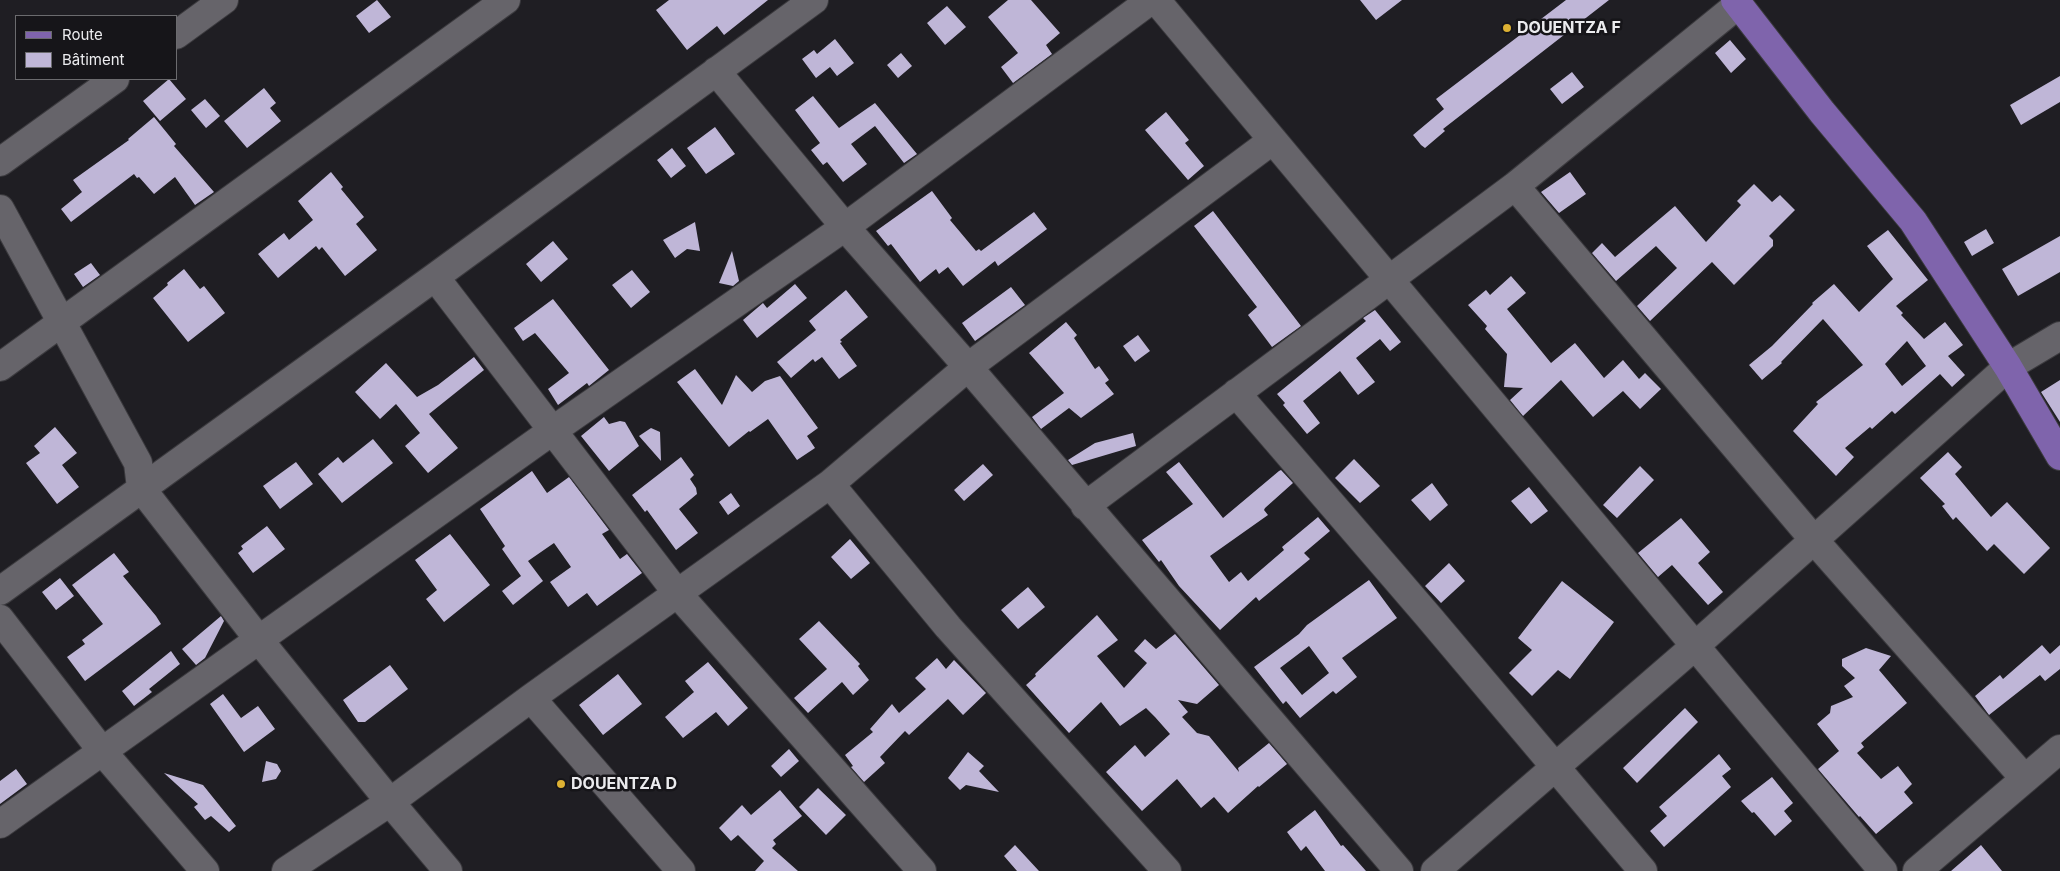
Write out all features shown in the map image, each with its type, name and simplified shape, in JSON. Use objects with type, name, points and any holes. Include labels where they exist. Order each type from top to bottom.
[{"type":"main road","points":[[1737,2],[1822,112],[1913,221],[2008,367],[2060,456]]},
{"type":"street","points":[[178,34],[224,0]]},
{"type":"street","points":[[0,367],[506,0]]},
{"type":"street","points":[[0,590],[435,277],[814,0]]},
{"type":"street","points":[[0,824],[552,431],[845,227],[1151,0]]},
{"type":"street","points":[[1156,0],[1883,871]]},
{"type":"street","points":[[1085,506],[1515,186],[1737,2]]},
{"type":"street","points":[[716,72],[845,227],[968,367],[1399,871]]},
{"type":"street","points":[[0,162],[114,80]]},
{"type":"street","points":[[286,871],[390,802],[531,698],[830,484],[968,367],[1273,140]]},
{"type":"street","points":[[1515,186],[1814,540],[2025,779]]},
{"type":"street","points":[[0,208],[138,463],[141,488],[259,640],[448,871]]},
{"type":"street","points":[[435,277],[677,593],[922,871]]},
{"type":"street","points":[[1436,871],[1695,646],[2008,367],[2060,336]]},
{"type":"street","points":[[1236,393],[1643,871]]},
{"type":"street","points":[[830,484],[948,627],[1167,871]]},
{"type":"street","points":[[0,618],[102,751],[205,871]]},
{"type":"street","points":[[531,698],[681,871]]},
{"type":"street","points":[[1917,871],[2060,749]]},
{"type":"building","points":[[377,0],[391,17],[369,33],[356,16]]},
{"type":"building","points":[[669,0],[768,0],[724,35],[717,26],[687,50],[656,10]]},
{"type":"building","points":[[1008,0],[1031,0],[1060,33],[1046,45],[1052,54],[1013,83],[1001,67],[1018,53],[988,17]]},
{"type":"building","points":[[1360,0],[1402,0],[1376,20]]},
{"type":"building","points":[[1566,0],[1609,0],[1443,129],[1445,131],[1425,148],[1421,145],[1413,135],[1444,109],[1436,99]]},
{"type":"building","points":[[947,6],[966,27],[945,45],[927,23]]},
{"type":"building","points":[[835,39],[854,63],[837,76],[830,67],[816,78],[802,59],[814,50],[817,54]]},
{"type":"building","points":[[1730,40],[1746,59],[1731,73],[1715,53]]},
{"type":"building","points":[[901,53],[912,66],[898,78],[887,65]]},
{"type":"building","points":[[1572,72],[1584,87],[1562,104],[1550,89]]},
{"type":"building","points":[[2060,76],[2060,102],[2021,125],[2010,105]]},
{"type":"building","points":[[168,80],[186,99],[160,121],[143,101]]},
{"type":"building","points":[[264,88],[276,103],[270,108],[281,121],[247,148],[224,121]]},
{"type":"building","points":[[813,96],[839,128],[875,103],[917,154],[904,163],[875,126],[851,144],[867,164],[843,182],[827,162],[823,165],[811,150],[820,143],[795,110]]},
{"type":"building","points":[[205,99],[220,116],[206,128],[191,110]]},
{"type":"building","points":[[1166,112],[1189,140],[1185,143],[1204,166],[1188,180],[1145,130]]},
{"type":"building","points":[[154,117],[176,144],[174,146],[214,192],[195,205],[175,177],[154,194],[134,174],[71,222],[61,209],[82,192],[73,180],[129,140]]},
{"type":"building","points":[[715,127],[735,154],[706,174],[687,148]]},
{"type":"building","points":[[672,148],[686,166],[671,178],[657,160]]},
{"type":"building","points":[[331,172],[343,187],[341,189],[364,217],[356,224],[377,250],[345,276],[322,247],[319,250],[316,246],[278,278],[258,254],[284,233],[289,240],[313,220],[298,201]]},
{"type":"building","points":[[1570,172],[1586,194],[1559,213],[1541,192]]},
{"type":"building","points":[[1754,184],[1772,202],[1780,195],[1795,210],[1769,236],[1773,240],[1773,246],[1734,285],[1712,262],[1650,321],[1637,306],[1677,268],[1656,246],[1616,281],[1592,253],[1602,243],[1615,257],[1675,206],[1706,242],[1741,205],[1737,201]]},
{"type":"building","points":[[932,191],[952,218],[950,220],[976,251],[979,249],[981,251],[1034,212],[1047,229],[998,266],[995,261],[963,286],[948,267],[939,274],[936,269],[920,282],[891,244],[888,246],[876,231]]},
{"type":"building","points":[[1213,211],[1301,326],[1272,347],[1248,315],[1257,307],[1194,226]]},
{"type":"building","points":[[695,222],[700,251],[687,249],[675,258],[663,240]]},
{"type":"building","points":[[1986,229],[1994,243],[1972,256],[1964,242]]},
{"type":"building","points":[[1888,230],[1928,280],[1896,306],[1903,313],[1901,315],[1924,339],[1945,322],[1963,345],[1948,356],[1965,375],[1952,387],[1940,374],[1895,414],[1892,411],[1872,429],[1870,427],[1845,448],[1854,457],[1836,476],[1793,431],[1818,404],[1816,402],[1863,365],[1823,319],[1782,363],[1762,380],[1749,365],[1772,346],[1812,303],[1834,284],[1859,312],[1893,279],[1867,246]],"holes":[[[1907,341],[1926,366],[1902,386],[1885,364]]]},
{"type":"building","points":[[2060,236],[2060,272],[2018,296],[2002,269]]},
{"type":"building","points":[[553,241],[568,259],[541,282],[526,264]]},
{"type":"building","points":[[732,251],[739,281],[733,286],[719,283]]},
{"type":"building","points":[[91,263],[100,275],[83,287],[74,274]]},
{"type":"building","points":[[184,269],[200,289],[204,286],[225,313],[188,342],[153,298]]},
{"type":"building","points":[[632,270],[650,292],[631,308],[612,285]]},
{"type":"building","points":[[1511,276],[1526,293],[1507,309],[1551,363],[1575,343],[1604,378],[1623,360],[1639,379],[1645,373],[1661,389],[1640,409],[1623,391],[1593,417],[1561,380],[1523,416],[1510,400],[1523,388],[1504,387],[1507,354],[1485,329],[1487,326],[1468,305],[1486,290],[1490,295]]},
{"type":"building","points":[[795,284],[807,298],[757,338],[743,320],[763,303],[767,308]]},
{"type":"building","points":[[1011,287],[1025,305],[975,341],[962,323]]},
{"type":"building","points":[[846,290],[868,317],[840,340],[842,342],[840,343],[857,366],[839,379],[822,357],[815,362],[813,359],[791,378],[777,362],[816,330],[809,321]]},
{"type":"building","points":[[553,299],[609,370],[589,386],[587,383],[558,405],[548,389],[569,373],[535,333],[523,341],[514,328]]},
{"type":"building","points":[[1375,310],[1401,342],[1390,351],[1380,339],[1356,358],[1375,382],[1358,395],[1340,371],[1303,401],[1320,423],[1307,434],[1283,405],[1285,403],[1277,394],[1366,321],[1363,318]]},
{"type":"building","points":[[1066,322],[1077,335],[1074,338],[1095,369],[1099,366],[1109,380],[1105,383],[1114,394],[1081,418],[1069,408],[1041,429],[1032,417],[1064,393],[1029,353]]},
{"type":"building","points":[[1138,335],[1150,351],[1135,362],[1123,346]]},
{"type":"building","points":[[474,357],[484,370],[429,414],[458,448],[428,473],[405,446],[420,433],[396,404],[380,419],[355,392],[386,363],[417,397],[438,385]]},
{"type":"building","points":[[695,369],[722,405],[736,375],[752,392],[765,381],[780,376],[818,428],[807,436],[815,448],[797,460],[768,419],[729,447],[677,382]]},
{"type":"building","points":[[2060,380],[2060,422],[2041,392]]},
{"type":"building","points":[[604,417],[609,424],[620,421],[625,422],[639,446],[609,471],[581,436]]},
{"type":"building","points":[[55,427],[77,453],[62,465],[79,487],[57,504],[26,463],[40,453],[34,446]]},
{"type":"building","points":[[651,428],[660,432],[661,461],[639,436]]},
{"type":"building","points":[[1133,433],[1136,446],[1072,465],[1068,460],[1095,443]]},
{"type":"building","points":[[373,439],[393,463],[342,503],[318,474],[338,457],[343,463]]},
{"type":"building","points":[[1948,452],[1962,467],[1955,474],[1991,517],[2007,502],[2050,548],[2024,574],[1994,544],[1987,551],[1956,517],[1953,520],[1942,506],[1945,504],[1920,478]]},
{"type":"building","points":[[681,457],[694,475],[690,479],[696,488],[697,494],[679,509],[698,533],[676,550],[647,510],[645,512],[632,495]]},
{"type":"building","points":[[1354,459],[1380,486],[1360,503],[1335,478]]},
{"type":"building","points":[[296,462],[313,484],[280,509],[263,486]]},
{"type":"building","points":[[1179,462],[1223,518],[1281,470],[1293,483],[1265,508],[1264,510],[1268,515],[1210,556],[1229,582],[1241,572],[1248,581],[1284,550],[1282,547],[1318,517],[1330,531],[1304,553],[1310,559],[1259,601],[1256,597],[1220,630],[1179,586],[1161,560],[1159,562],[1142,540],[1193,504],[1166,472]]},
{"type":"building","points":[[983,464],[993,475],[964,501],[954,490]]},
{"type":"building","points":[[1640,466],[1654,480],[1617,518],[1603,505]]},
{"type":"building","points":[[532,471],[547,493],[569,477],[609,530],[602,534],[620,559],[627,554],[642,573],[597,606],[587,593],[568,607],[550,582],[571,567],[554,543],[528,561],[543,581],[513,605],[502,591],[521,576],[502,549],[505,546],[480,509]]},
{"type":"building","points":[[1432,483],[1448,505],[1430,521],[1411,500]]},
{"type":"building","points":[[1529,487],[1548,511],[1531,524],[1511,501]]},
{"type":"building","points":[[731,493],[740,506],[728,515],[719,502]]},
{"type":"building","points":[[1681,518],[1710,552],[1698,563],[1723,592],[1708,605],[1672,565],[1658,577],[1638,553]]},
{"type":"building","points":[[267,526],[285,549],[253,573],[238,553],[243,549],[241,546]]},
{"type":"building","points":[[450,534],[490,585],[444,622],[426,599],[437,590],[415,560]]},
{"type":"building","points":[[850,539],[870,563],[851,579],[831,557]]},
{"type":"building","points":[[114,553],[129,572],[123,576],[161,624],[85,681],[67,657],[85,644],[82,640],[103,624],[72,585]]},
{"type":"building","points":[[1449,563],[1465,581],[1441,603],[1425,586]]},
{"type":"building","points":[[60,578],[74,596],[56,610],[42,592]]},
{"type":"building","points":[[1369,580],[1397,618],[1342,658],[1357,677],[1336,694],[1333,691],[1300,718],[1286,701],[1283,704],[1254,667],[1299,634],[1307,625]],"holes":[[[1309,646],[1329,673],[1302,695],[1280,668]]]},
{"type":"building","points":[[1562,581],[1614,622],[1570,679],[1558,670],[1532,696],[1509,673],[1532,650],[1518,638]]},
{"type":"building","points":[[1028,587],[1045,607],[1018,629],[1001,610]]},
{"type":"building","points":[[1097,615],[1118,640],[1097,656],[1124,688],[1147,663],[1134,651],[1145,639],[1156,649],[1175,634],[1219,685],[1197,704],[1178,700],[1188,712],[1182,717],[1197,733],[1209,736],[1239,772],[1238,768],[1269,743],[1287,764],[1258,786],[1228,813],[1214,797],[1201,808],[1177,779],[1142,811],[1106,772],[1135,745],[1145,757],[1170,734],[1155,717],[1146,708],[1120,726],[1101,702],[1069,733],[1026,685],[1036,676],[1035,674]]},
{"type":"building","points":[[221,616],[224,621],[205,658],[196,665],[182,649]]},
{"type":"building","points":[[819,621],[860,664],[858,666],[869,680],[853,695],[842,682],[808,713],[794,698],[827,669],[799,639]]},
{"type":"building","points":[[2042,645],[2050,654],[2060,645],[2060,669],[2045,681],[2040,675],[1989,715],[1975,696],[2000,675],[2003,679]]},
{"type":"building","points":[[1866,648],[1891,656],[1879,670],[1907,703],[1861,743],[1864,747],[1857,753],[1881,779],[1898,766],[1912,784],[1904,792],[1913,803],[1876,834],[1818,769],[1839,751],[1817,724],[1830,713],[1831,706],[1853,697],[1844,686],[1855,678],[1842,666],[1842,659]]},
{"type":"building","points":[[171,651],[180,664],[149,689],[152,692],[134,706],[122,691]]},
{"type":"building","points":[[937,658],[946,669],[954,660],[986,693],[963,715],[948,699],[909,735],[905,731],[880,757],[885,763],[864,782],[851,767],[853,766],[845,755],[873,732],[870,729],[892,704],[899,713],[926,689],[915,678]]},
{"type":"building","points":[[708,662],[748,708],[728,726],[716,712],[683,738],[665,717],[694,692],[685,681]]},
{"type":"building","points":[[390,665],[408,689],[365,722],[358,722],[343,700]]},
{"type":"building","points":[[618,674],[642,704],[603,735],[579,705]]},
{"type":"building","points":[[223,694],[241,718],[258,706],[275,729],[244,752],[210,704]]},
{"type":"building","points":[[1685,708],[1698,722],[1637,783],[1623,768]]},
{"type":"building","points":[[789,749],[799,761],[781,777],[771,766]]},
{"type":"building","points":[[968,752],[984,766],[979,771],[999,792],[966,785],[960,790],[948,778]]},
{"type":"building","points":[[1719,754],[1731,769],[1722,776],[1731,787],[1664,847],[1650,831],[1667,816],[1659,807]]},
{"type":"building","points":[[266,761],[277,764],[281,771],[276,779],[262,782]]},
{"type":"building","points":[[16,769],[27,784],[0,804],[0,781]]},
{"type":"building","points":[[164,773],[203,785],[236,826],[229,832],[211,816],[205,820],[194,807],[198,804]]},
{"type":"building","points":[[1772,777],[1793,803],[1784,811],[1792,821],[1775,836],[1754,812],[1752,813],[1741,801]]},
{"type":"building","points":[[818,788],[846,815],[826,835],[799,807]]},
{"type":"building","points":[[780,790],[802,816],[773,840],[776,844],[772,848],[798,871],[755,871],[764,861],[738,835],[731,841],[719,828],[742,805],[751,815]]},
{"type":"building","points":[[1315,810],[1341,846],[1343,845],[1366,871],[1325,871],[1306,846],[1301,851],[1287,832]]},
{"type":"building","points":[[1015,845],[1039,871],[1017,871],[1004,856]]},
{"type":"building","points":[[1981,845],[2002,871],[1951,871]]},
{"type":"place","name":"DOUENTZA F","points":[[1507,28]]},
{"type":"place","name":"DOUENTZA D","points":[[561,784]]}]
